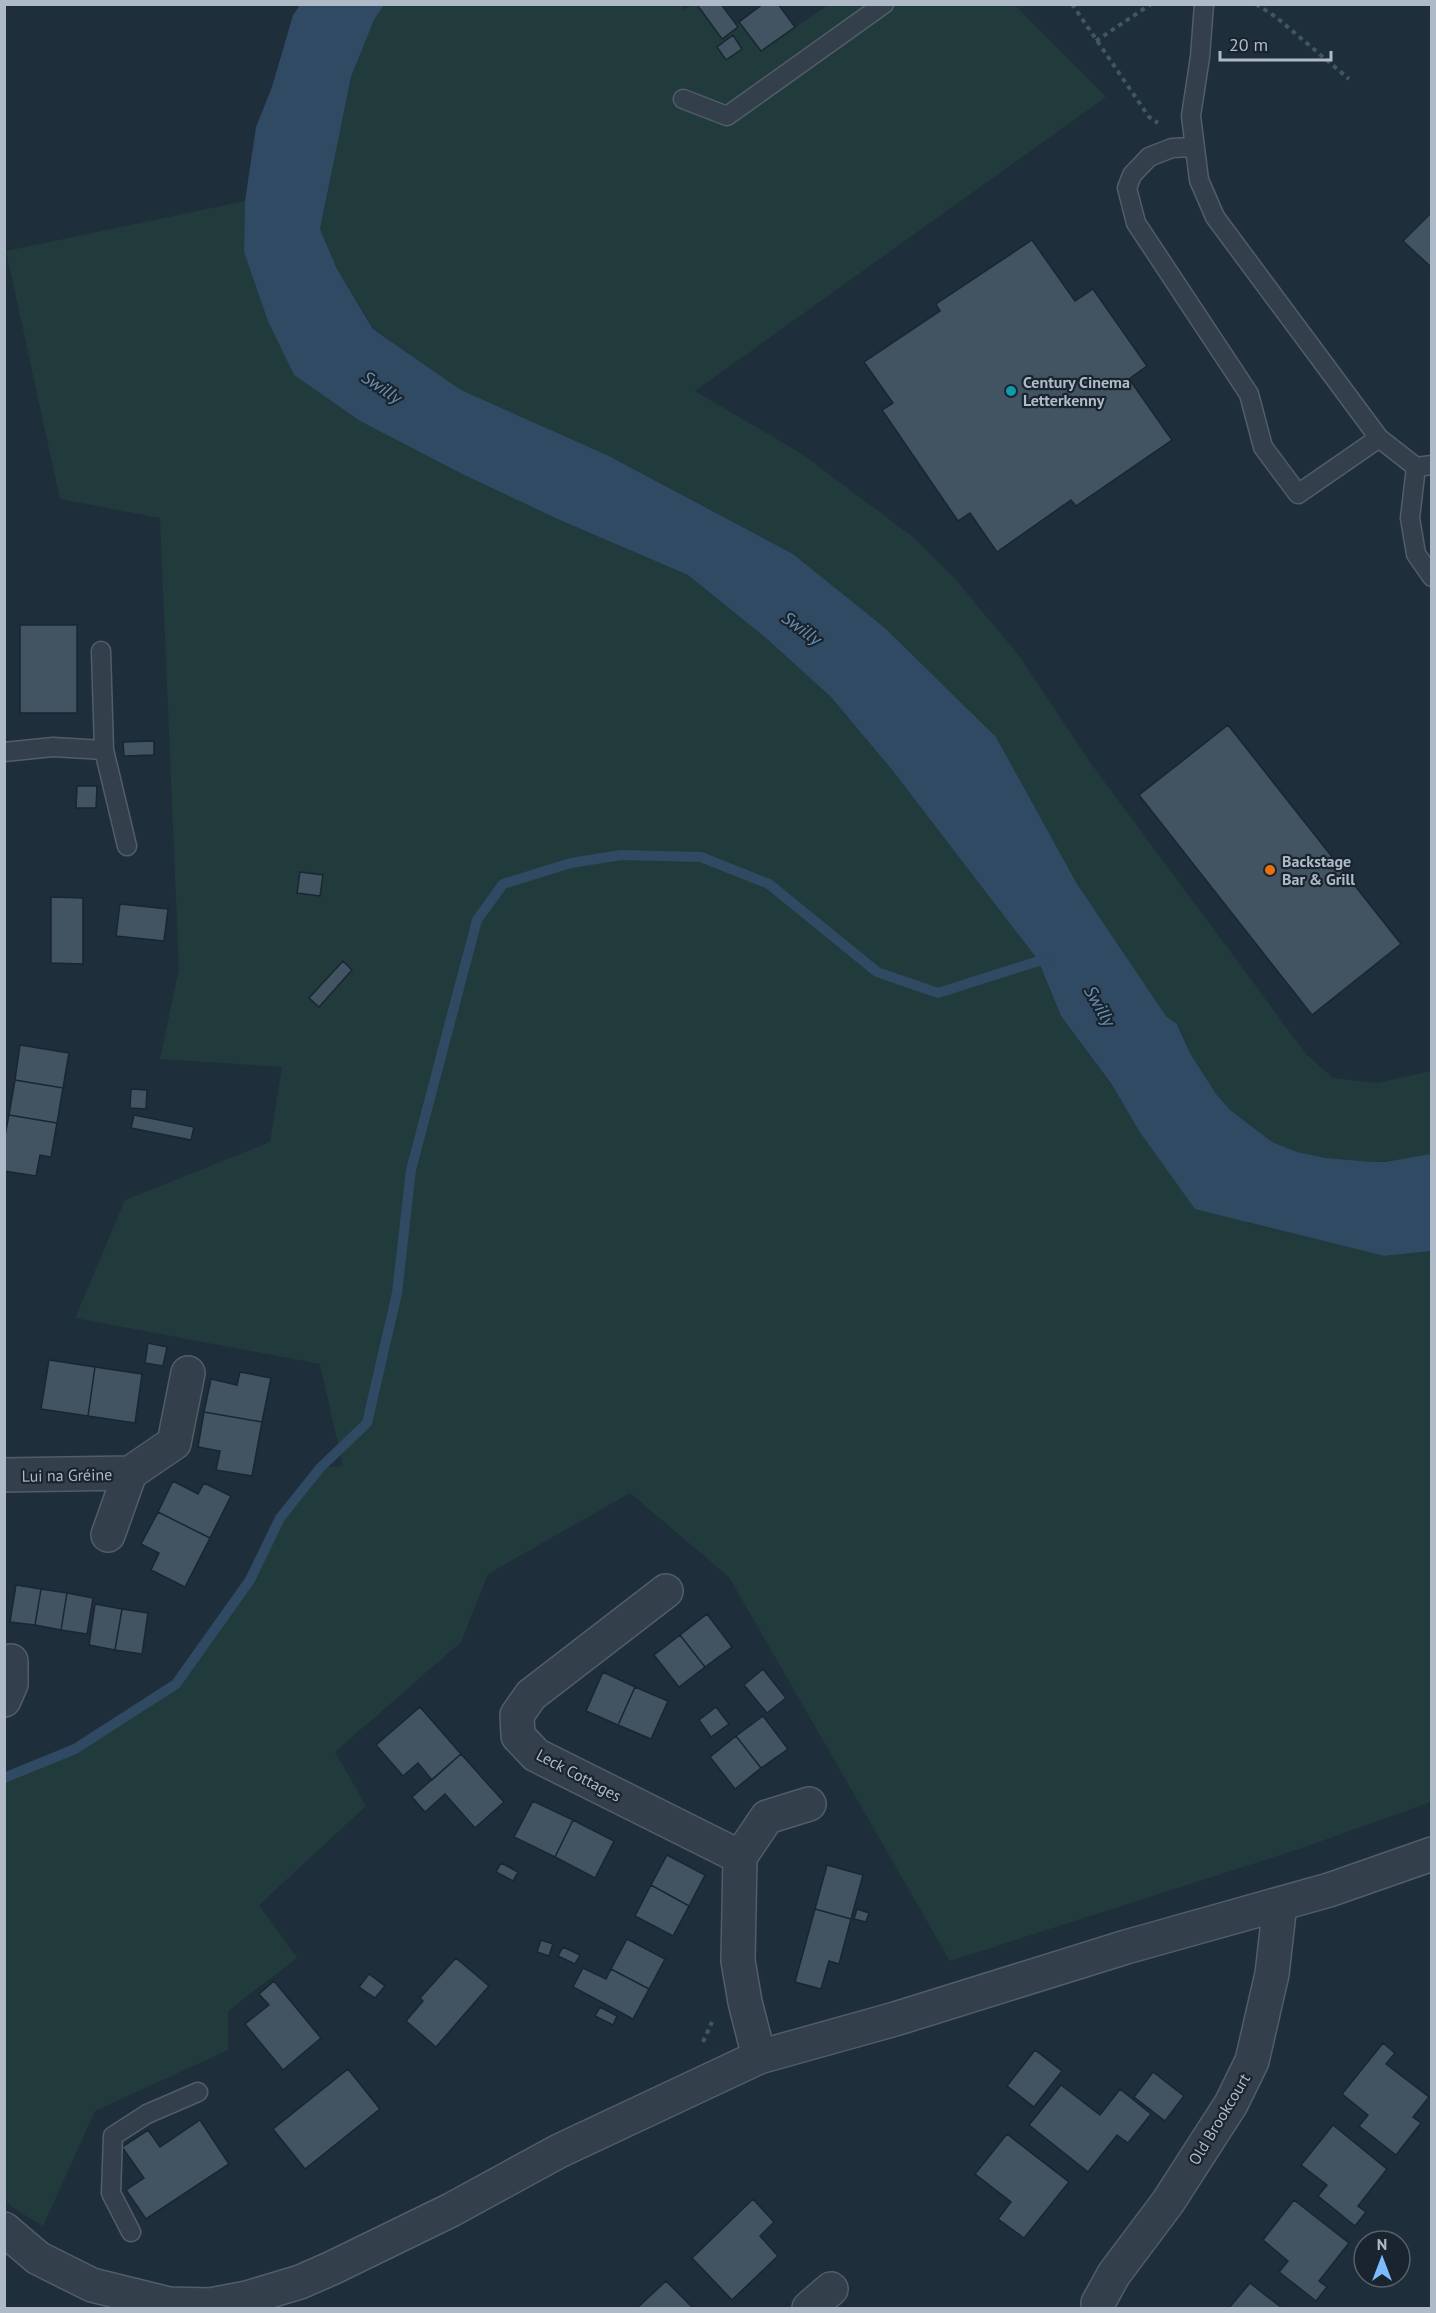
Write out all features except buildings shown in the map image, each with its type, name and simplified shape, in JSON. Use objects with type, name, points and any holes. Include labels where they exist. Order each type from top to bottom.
[{"type":"street","name":"Lui na Gréine","points":[[4,1475],[130,1473],[174,1443],[188,1373]]},
{"type":"street","name":"Lui na Gréine","points":[[108,1535],[130,1473]]},
{"type":"street","name":"Leck Cottages","points":[[666,1591],[531,1695],[517,1715],[518,1736],[536,1755],[740,1857]]},
{"type":"street","points":[[759,2057],[744,2002],[738,1961],[740,1857],[767,1817],[809,1804]]},
{"type":"street","points":[[10,2235],[90,2297],[169,2304],[249,2303],[332,2268],[452,2210],[559,2151],[759,2057],[895,2019],[1126,1947],[1329,1890],[1431,1854]]},
{"type":"street","name":"Old Brookcourt","points":[[1099,2308],[1098,2303],[1114,2274],[1168,2202],[1231,2104],[1252,2061],[1272,1974],[1280,1904]]},
{"type":"lane","points":[[683,99],[728,116],[885,4]]},
{"type":"lane","points":[[1204,4],[1200,57],[1191,116],[1193,147],[1199,180],[1215,217],[1379,438],[1424,466],[1410,518],[1416,554],[1431,578]]},
{"type":"lane","points":[[1193,147],[1172,148],[1149,157],[1132,175],[1127,188],[1136,223],[1249,394],[1263,447],[1298,494],[1379,438]]},
{"type":"lane","points":[[101,651],[104,750],[127,846]]},
{"type":"lane","points":[[4,752],[53,747],[104,750]]},
{"type":"lane","points":[[131,2232],[111,2193],[113,2136],[147,2114],[198,2092]]},
{"type":"path","points":[[1072,4],[1149,117],[1193,147]]},
{"type":"path","points":[[1096,41],[1151,4]]},
{"type":"path","points":[[1256,4],[1276,17],[1349,79]]},
{"type":"path","points":[[701,2047],[713,2019]]},
{"type":"green space","points":[[681,4],[684,10],[692,5],[700,5],[698,7],[722,39],[738,27],[736,24],[739,22],[761,51],[828,5],[1015,5],[1106,97],[695,391],[802,454],[913,537],[955,579],[1020,657],[1092,765],[1306,1054],[1333,1078],[1377,1083],[1431,1071],[1431,1154],[1392,1161],[1331,1160],[1292,1151],[1254,1131],[1226,1106],[1200,1072],[1179,1027],[1166,1016],[1077,884],[996,737],[885,628],[793,554],[607,455],[461,390],[374,329],[337,269],[320,229],[351,77],[374,20],[384,5]]},
{"type":"green space","points":[[245,201],[244,252],[294,375],[360,421],[464,475],[562,521],[688,575],[767,639],[831,697],[893,771],[1038,960],[1061,1016],[1112,1086],[1139,1131],[1165,1165],[1248,1223],[1384,1256],[1431,1251],[1431,1802],[1302,1848],[950,1961],[729,1577],[630,1493],[488,1574],[461,1642],[335,1752],[366,1806],[259,1905],[297,1958],[228,2011],[228,2050],[95,2111],[43,2226],[12,2207],[5,2199],[5,1778],[75,1749],[176,1684],[250,1580],[280,1518],[320,1468],[343,1466],[320,1364],[75,1318],[125,1200],[270,1142],[282,1067],[160,1059],[179,969],[160,518],[60,499],[6,251]]},
{"type":"water","name":"Swilly","points":[[300,5],[384,5],[374,20],[351,77],[320,229],[337,269],[373,329],[461,390],[607,455],[793,554],[885,628],[996,737],[1077,884],[1166,1016],[1177,1024],[1191,1055],[1216,1094],[1230,1110],[1272,1142],[1297,1152],[1325,1158],[1372,1162],[1431,1154],[1431,1251],[1384,1256],[1195,1209],[1139,1131],[1112,1085],[1061,1016],[1038,960],[893,771],[831,697],[767,639],[688,575],[562,521],[464,475],[360,421],[294,375],[268,321],[244,252],[245,201],[256,127],[272,87],[293,15]]},
{"type":"waterway","points":[[4,1778],[75,1749],[176,1684],[250,1580],[280,1518],[320,1468],[367,1423],[397,1293],[411,1170],[477,920],[503,884],[571,863],[621,855],[701,857],[769,884],[877,972],[938,993],[1051,957]]},
{"type":"place","name":"Century Cinema Letterkenny","points":[[1011,391]]},
{"type":"place","name":"Backstage Bar & Grill","points":[[1270,870]]}]
